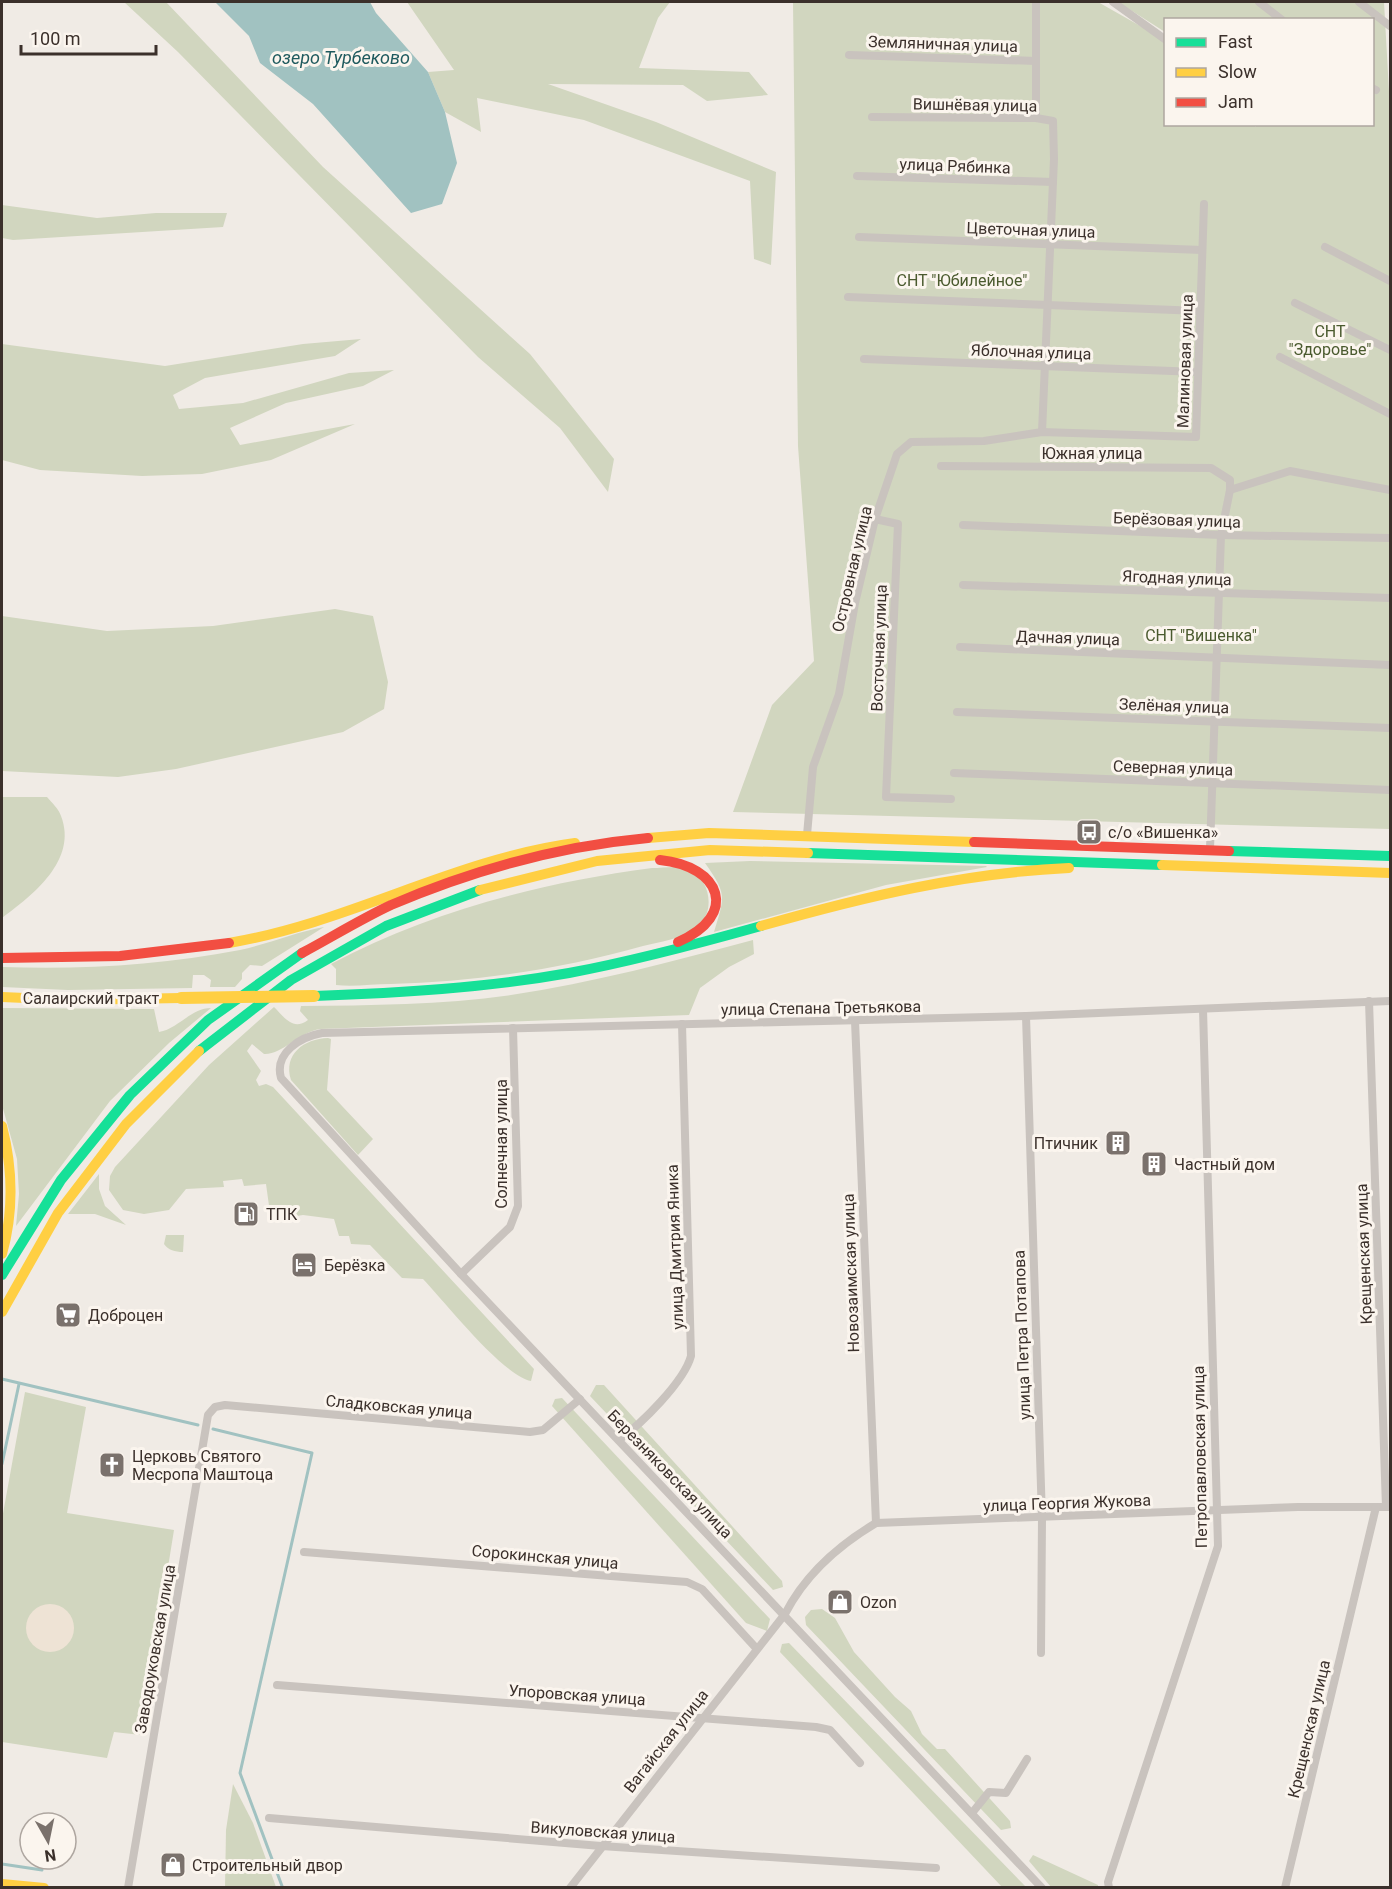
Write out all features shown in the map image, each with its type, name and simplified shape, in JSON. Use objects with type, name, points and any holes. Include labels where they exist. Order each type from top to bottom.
[{"type":"main road","points":[[2,958],[115,959],[239,942],[313,922],[489,859],[533,848],[615,839],[709,833],[807,835],[1390,856]]},
{"type":"main road","points":[[2,1275],[54,1189],[100,1130],[172,1054],[259,980],[326,936],[421,891],[523,858],[615,839]]},
{"type":"main road","points":[[2,1312],[38,1244],[69,1197],[119,1134],[162,1087],[241,1017],[303,970],[368,933],[422,909],[479,888],[558,867],[618,856],[682,850],[807,852],[1390,873]]},
{"type":"main road","points":[[422,909],[560,874],[618,864],[677,860],[691,864],[706,875],[714,891],[716,906],[711,920],[698,934],[584,971]]},
{"type":"main road","points":[[584,971],[688,947],[863,896],[977,874],[1042,868],[1134,870],[1256,867]]},
{"type":"main road","name":"Салаирский тракт","points":[[2,997],[71,1000],[314,996],[470,988],[584,971]]},
{"type":"main road","points":[[2,1126],[11,1182],[11,1214],[2,1254]]},
{"type":"main road","points":[[2,1884],[44,1887]]},
{"type":"street","points":[[1036,2],[1036,118]]},
{"type":"street","points":[[1113,2],[1164,39]]},
{"type":"street","points":[[1259,2],[1279,18]]},
{"type":"street","points":[[1359,2],[1390,26]]},
{"type":"street","name":"Земляничная улица","points":[[849,55],[1036,61]]},
{"type":"street","name":"Вишнёвая улица","points":[[872,117],[1036,118],[1053,121],[1053,182],[1042,432]]},
{"type":"street","name":"улица Рябинка","points":[[857,176],[1053,182]]},
{"type":"street","name":"Малиновая улица","points":[[1042,432],[1196,437],[1204,204]]},
{"type":"street","name":"Цветочная улица","points":[[859,237],[1202,250]]},
{"type":"street","points":[[1325,247],[1390,281]]},
{"type":"street","points":[[848,297],[1200,310]]},
{"type":"street","points":[[1295,303],[1390,350]]},
{"type":"street","points":[[1280,357],[1390,414]]},
{"type":"street","name":"Яблочная улица","points":[[864,359],[1198,372]]},
{"type":"street","name":"Островная улица","points":[[807,835],[813,767],[839,694],[855,603],[875,519],[897,454],[911,442],[984,441],[1042,432]]},
{"type":"street","name":"Южная улица","points":[[941,466],[1211,468],[1230,480],[1230,490]]},
{"type":"street","points":[[1210,849],[1221,535],[1230,490],[1290,471],[1390,490]]},
{"type":"street","name":"Восточная улица","points":[[875,519],[898,524],[886,797],[951,799]]},
{"type":"street","name":"Берёзовая улица","points":[[963,525],[1221,535],[1390,538]]},
{"type":"street","name":"Ягодная улица","points":[[963,585],[1390,598]]},
{"type":"street","name":"Дачная улица","points":[[960,647],[1390,665]]},
{"type":"street","name":"Зелёная улица","points":[[957,712],[1390,728]]},
{"type":"street","name":"Северная улица","points":[[954,773],[1390,790]]},
{"type":"street","name":"Крещенская улица","points":[[1369,1001],[1388,1507]]},
{"type":"street","name":"улица Степана Третьякова","points":[[281,1077],[279,1070],[282,1056],[300,1040],[315,1034],[1026,1016],[1390,1001]]},
{"type":"street","name":"Петропавловская улица","points":[[1109,1887],[1108,1882],[1218,1546],[1203,1009]]},
{"type":"street","name":"улица Петра Потапова","points":[[1026,1016],[1042,1518],[1041,1653]]},
{"type":"street","name":"Новозаимская улица","points":[[855,1021],[876,1523]]},
{"type":"street","name":"улица Дмитрия Яника","points":[[619,1440],[630,1432],[682,1375],[691,1356],[682,1024]]},
{"type":"street","name":"Солнечная улица","points":[[461,1274],[510,1227],[518,1206],[513,1028]]},
{"type":"street","name":"Березняковская улица","points":[[281,1077],[461,1274],[1042,1887]]},
{"type":"street","name":"Сладковская улица","points":[[208,1414],[215,1407],[225,1405],[530,1432],[549,1426],[580,1399]]},
{"type":"street","name":"Заводоуковская улица","points":[[128,1887],[208,1414]]},
{"type":"street","name":"Крещенская улица","points":[[1285,1887],[1376,1507]]},
{"type":"street","name":"улица Георгия Жукова","points":[[876,1523],[1217,1510],[1388,1507]]},
{"type":"street","points":[[784,1614],[795,1593],[813,1573],[856,1535],[876,1523]]},
{"type":"street","name":"Сорокинская улица","points":[[304,1552],[687,1582],[702,1589],[756,1648]]},
{"type":"street","name":"Вагайская улица","points":[[570,1887],[784,1614]]},
{"type":"street","name":"Упоровская улица","points":[[276,1685],[830,1730],[860,1763]]},
{"type":"street","points":[[972,1813],[989,1792],[1006,1793],[1027,1759]]},
{"type":"street","name":"Викуловская улица","points":[[268,1818],[601,1846],[936,1868]]},
{"type":"green space","points":[[124,2],[166,2],[323,167],[530,354],[614,459],[608,492],[560,428],[478,357],[178,52]]},
{"type":"green space","points":[[407,2],[670,2],[658,18],[639,68],[749,72],[768,95],[707,101],[683,85],[548,84],[656,122],[776,172],[771,265],[754,259],[750,181],[584,120],[477,98],[481,132],[445,112],[428,72],[454,70]]},
{"type":"green space","points":[[793,2],[1098,2],[1164,39],[1164,126],[1256,127],[1374,126],[1374,18],[1164,18],[1164,31],[1118,2],[1384,2],[1390,109],[1390,829],[733,812],[772,705],[814,661],[798,446]]},
{"type":"green space","points":[[2,205],[97,218],[156,213],[227,213],[223,227],[13,240],[2,238]]},
{"type":"green space","points":[[361,339],[335,356],[205,378],[173,395],[179,409],[243,403],[349,373],[394,370],[363,386],[286,403],[230,428],[240,445],[355,424],[271,460],[202,474],[142,476],[40,470],[2,460],[2,344],[165,366],[303,344]]},
{"type":"green space","points":[[335,609],[373,616],[388,682],[384,709],[343,732],[176,769],[118,777],[2,771],[2,616],[107,631],[213,626]]},
{"type":"green space","points":[[2,797],[47,797],[60,813],[65,832],[58,862],[49,875],[27,899],[2,918]]},
{"type":"green space","points":[[750,861],[987,867],[886,885],[714,932],[722,896],[717,882],[705,863]]},
{"type":"green space","points":[[652,868],[688,869],[702,881],[706,889],[708,906],[702,923],[695,929],[670,940],[550,968],[518,973],[423,983],[336,985],[336,969],[331,964],[369,945],[447,914],[528,891]]},
{"type":"green space","points":[[324,927],[262,966],[250,965],[242,973],[242,979],[235,987],[210,987],[211,980],[204,975],[193,975],[192,988],[68,990],[2,987],[2,967],[62,968],[151,963],[240,950]]},
{"type":"green space","points":[[753,940],[754,954],[729,967],[700,988],[689,1015],[320,1029],[305,1034],[271,1053],[264,1054],[252,1044],[247,1051],[261,1071],[256,1080],[259,1086],[266,1084],[273,1087],[534,1369],[531,1381],[519,1376],[490,1353],[423,1279],[402,1278],[370,1245],[351,1244],[349,1236],[339,1236],[334,1219],[303,1215],[271,1220],[266,1184],[244,1186],[242,1179],[223,1181],[224,1187],[186,1189],[169,1210],[144,1214],[123,1210],[109,1190],[110,1176],[115,1167],[209,1065],[274,1007],[289,1022],[298,1024],[308,1020],[300,1011],[301,1006],[433,1003],[511,995],[603,978]]},
{"type":"green space","points":[[2,1008],[154,1009],[159,1032],[172,1027],[197,1011],[211,1008],[169,1043],[110,1101],[16,1226],[19,1194],[17,1159],[2,1105]]},
{"type":"green space","points":[[331,1039],[327,1090],[373,1139],[358,1155],[291,1080],[290,1063],[298,1050],[311,1041]]},
{"type":"green space","points":[[99,1174],[99,1189],[105,1206],[126,1225],[95,1214],[68,1214]]},
{"type":"green space","points":[[166,1235],[184,1235],[183,1252],[172,1250],[164,1244]]},
{"type":"green space","points":[[596,1385],[604,1385],[782,1581],[783,1587],[773,1590],[590,1396]]},
{"type":"green space","points":[[25,1392],[86,1407],[67,1513],[174,1530],[141,1735],[114,1732],[107,1758],[2,1742],[2,1519]]},
{"type":"green space","points":[[562,1398],[770,1619],[767,1631],[746,1623],[552,1406],[555,1399]]},
{"type":"green space","points":[[822,1609],[835,1618],[854,1652],[911,1711],[922,1734],[937,1749],[945,1749],[1010,1821],[1011,1828],[1001,1830],[806,1625],[805,1617],[811,1610]]},
{"type":"green space","points":[[789,1643],[1026,1887],[1002,1887],[780,1652],[782,1644]]},
{"type":"green space","points":[[233,1784],[253,1823],[276,1887],[225,1887],[226,1830]]},
{"type":"green space","points":[[1033,1855],[1098,1887],[1051,1887],[1029,1861]]},
{"type":"shaded area","points":[[45,1604],[55,1604],[70,1614],[74,1628],[73,1637],[64,1648],[55,1652],[45,1652],[30,1642],[26,1633],[26,1623],[36,1608]]},
{"type":"water","name":"озеро Турбеково","points":[[215,2],[370,2],[376,13],[428,72],[445,112],[457,163],[442,204],[411,213],[313,104],[260,63],[249,36]]},
{"type":"waterway","points":[[2,1379],[198,1425]]},
{"type":"waterway","points":[[2,1464],[19,1384]]},
{"type":"waterway","points":[[213,1429],[312,1453],[240,1773],[282,1886]]},
{"type":"waterway","points":[[2,1864],[18,1866]]},
{"type":"traffic: fast","points":[[1229,851],[1390,856]]},
{"type":"traffic: fast","points":[[808,853],[1162,865]]},
{"type":"traffic: fast","points":[[199,1051],[291,980],[386,926],[480,890]]},
{"type":"traffic: fast","points":[[314,996],[442,989],[537,978],[641,958],[761,926]]},
{"type":"traffic: fast","points":[[2,1275],[61,1180],[130,1095],[208,1020],[302,953]]},
{"type":"traffic: slow","points":[[648,838],[709,833],[974,842]]},
{"type":"traffic: slow","points":[[229,943],[273,934],[317,921],[487,863],[531,851],[575,843]]},
{"type":"traffic: slow","points":[[480,890],[597,861],[710,850],[808,853]]},
{"type":"traffic: slow","points":[[1162,865],[1390,873]]},
{"type":"traffic: slow","points":[[761,926],[837,905],[914,888],[990,875],[1069,868]]},
{"type":"traffic: slow","points":[[181,998],[314,996]]},
{"type":"traffic: slow","points":[[2,997],[71,1000],[181,998]]},
{"type":"traffic: slow","points":[[2,1312],[58,1213],[126,1124],[199,1051]]},
{"type":"traffic: slow","points":[[2,1126],[11,1190],[9,1222],[2,1254]]},
{"type":"traffic: slow","points":[[2,1884],[44,1888]]},
{"type":"traffic: jam","points":[[302,953],[391,905],[453,881],[550,853],[648,838]]},
{"type":"traffic: jam","points":[[974,842],[1229,851]]},
{"type":"traffic: jam","points":[[660,860],[681,864],[697,872],[709,881],[715,893],[716,906],[710,919],[698,931],[678,942]]},
{"type":"traffic: jam","points":[[2,958],[120,956],[229,943]]},
{"type":"place","name":"с/о «Вишенка»","points":[[1089,832]]},
{"type":"place","name":"Птичник","points":[[1118,1143]]},
{"type":"place","name":"Частный дом","points":[[1154,1164]]},
{"type":"place","name":"ТПК","points":[[246,1214]]},
{"type":"place","name":"Берёзка","points":[[304,1265]]},
{"type":"place","name":"Доброцен","points":[[68,1315]]},
{"type":"place","name":"Церковь Святого Месропа Маштоца","points":[[112,1465]]},
{"type":"place","name":"Ozon","points":[[840,1602]]},
{"type":"place","name":"Строительный двор","points":[[173,1865]]},
{"type":"park label","name":"СНТ \"Юбилейное\"","points":[[962,280]]},
{"type":"park label","name":"СНТ \"Здоровье\"","points":[[1330,340]]},
{"type":"park label","name":"СНТ \"Вишенка\"","points":[[1201,635]]}]
